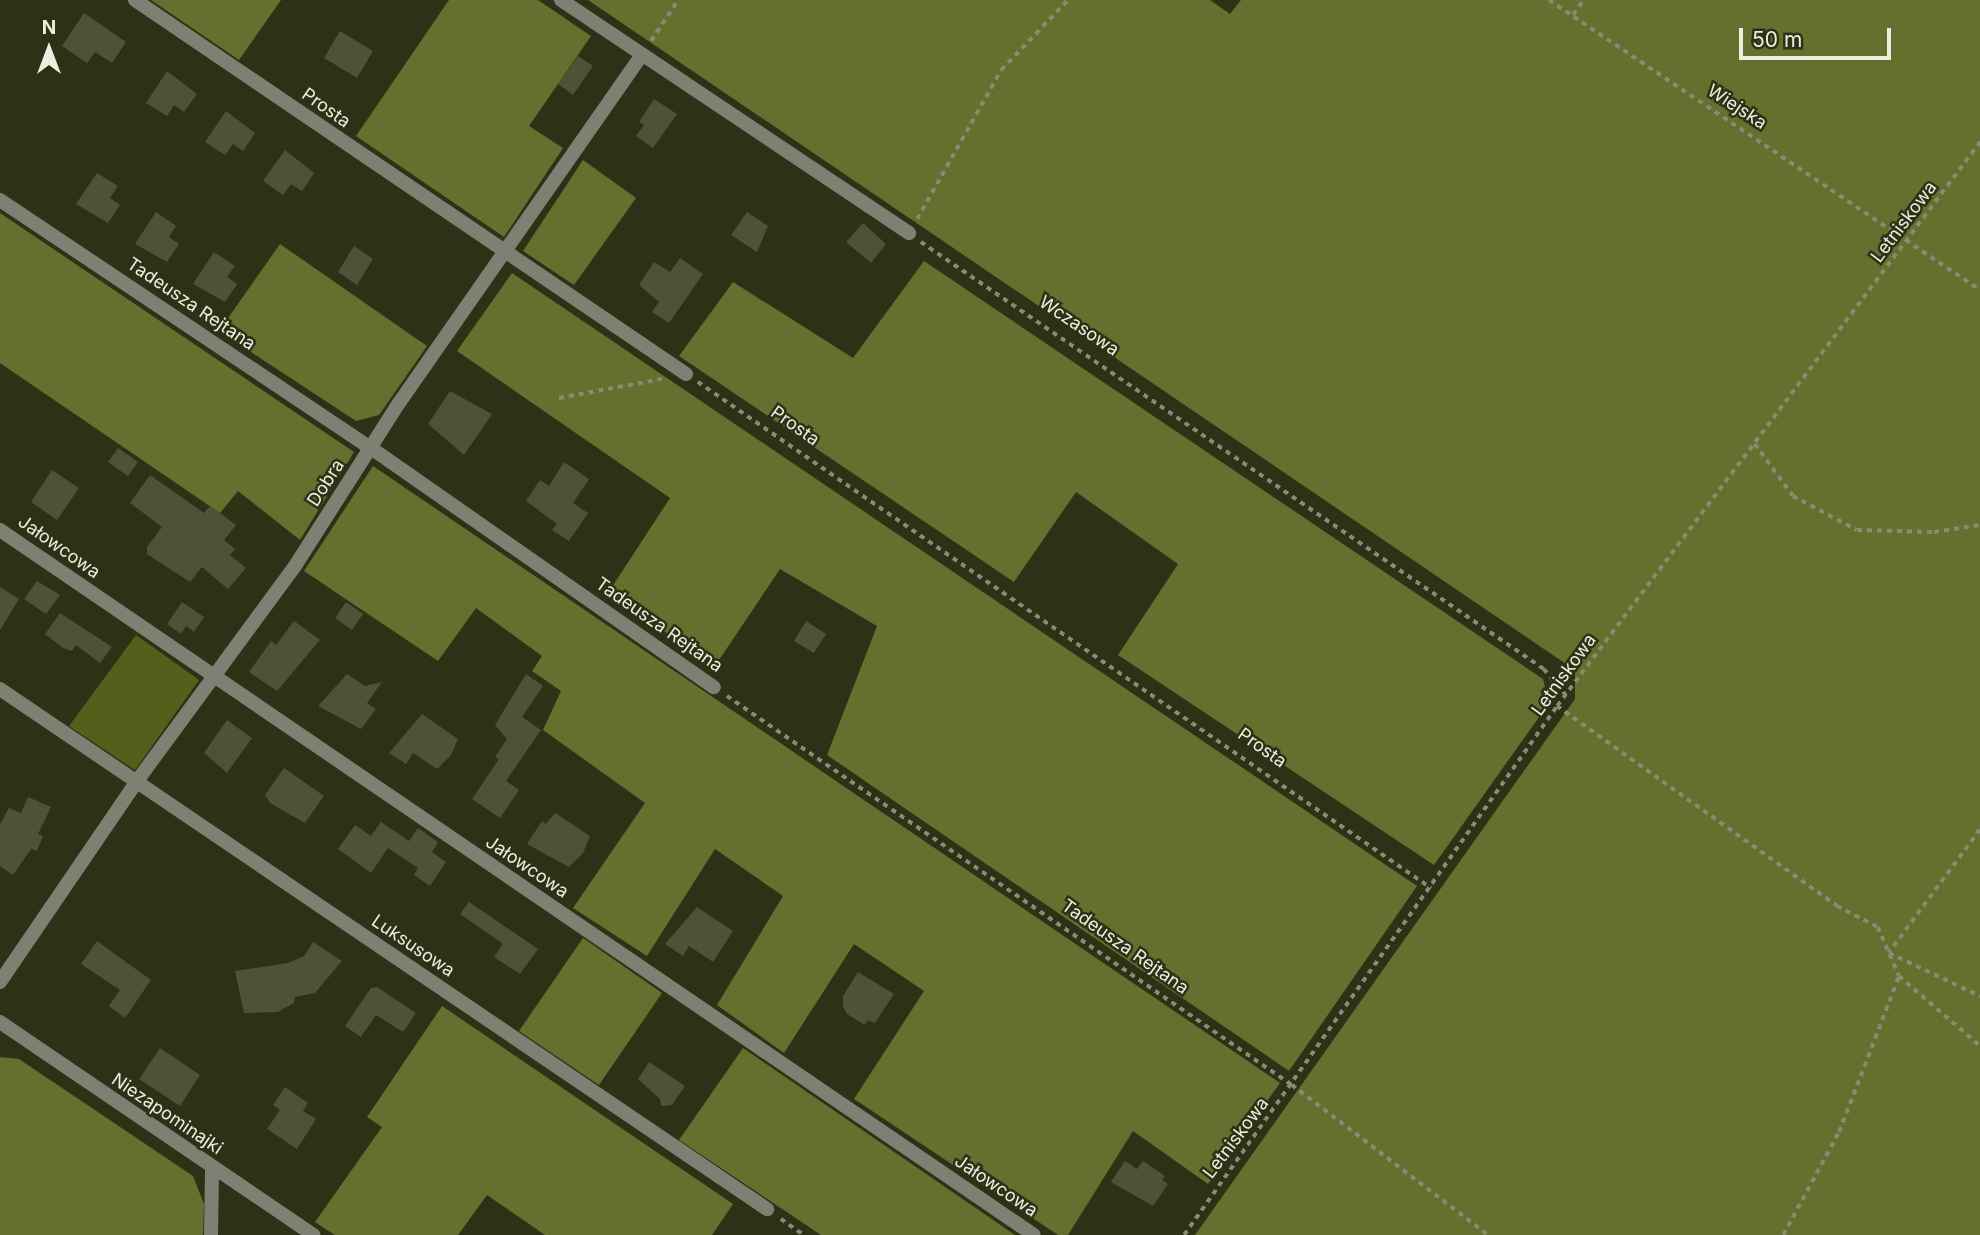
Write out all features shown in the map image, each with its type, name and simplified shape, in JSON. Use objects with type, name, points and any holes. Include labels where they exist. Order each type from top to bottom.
[{"type":"street","name":"Prosta","points":[[135,0],[504,254],[687,374]]},
{"type":"street","points":[[561,0],[909,233]]},
{"type":"street","name":"Dobra","points":[[0,982],[137,781],[295,566],[371,448],[642,55]]},
{"type":"street","name":"Tadeusza Rejtana","points":[[0,200],[371,448],[714,687]]},
{"type":"street","name":"Jałowcowa","points":[[0,530],[1034,1235]]},
{"type":"street","name":"Luksusowa","points":[[0,689],[767,1209]]},
{"type":"street","name":"Niezapominajki","points":[[0,1022],[314,1235]]},
{"type":"street","points":[[211,1235],[212,1168]]},
{"type":"path","points":[[642,55],[678,0]]},
{"type":"path","points":[[909,233],[1001,70],[1068,0]]},
{"type":"path","name":"Wiejska","points":[[1549,0],[1909,238],[1980,289]]},
{"type":"path","points":[[1573,15],[1583,0]]},
{"type":"path","name":"Letniskowa","points":[[1184,1235],[1557,706],[1980,142]]},
{"type":"path","name":"Wczasowa","points":[[909,233],[1544,669],[1566,695]]},
{"type":"path","points":[[559,398],[687,374]]},
{"type":"path","name":"Prosta","points":[[687,374],[1431,888]]},
{"type":"path","points":[[1755,444],[1793,496],[1857,530],[1934,532],[1980,525]]},
{"type":"path","name":"Tadeusza Rejtana","points":[[714,687],[1292,1085],[1488,1235]]},
{"type":"path","points":[[1557,706],[1837,906],[1878,927],[1899,976],[1980,1046]]},
{"type":"path","points":[[1889,954],[1980,830]]},
{"type":"path","points":[[1889,954],[1980,996]]},
{"type":"path","points":[[1783,1235],[1839,1132],[1899,976]]},
{"type":"path","points":[[767,1209],[804,1235]]},
{"type":"green space","points":[[151,0],[281,0],[239,60]]},
{"type":"green space","points":[[449,0],[538,0],[591,36],[529,126],[563,148],[504,237],[356,136]]},
{"type":"green space","points":[[588,0],[1210,0],[1230,14],[1241,0],[1980,0],[1980,1235],[1195,1235],[1575,699],[1575,670]]},
{"type":"green space","points":[[583,160],[636,198],[574,285],[523,251]]},
{"type":"green space","points":[[0,213],[354,452],[300,540],[238,491],[220,513],[0,363]]},
{"type":"green space","points":[[280,244],[427,346],[379,415],[356,421],[219,331]]},
{"type":"green space","points":[[924,261],[1543,679],[1549,703],[1434,865],[1118,655],[1178,564],[1076,492],[1014,582],[679,356],[733,282],[853,358]]},
{"type":"green space","points":[[512,273],[1417,886],[1289,1071],[827,755],[877,626],[780,569],[715,666],[608,593],[670,498],[457,351]]},
{"type":"green space","points":[[373,466],[1280,1083],[1208,1184],[1133,1131],[1068,1235],[1058,1235],[854,1099],[924,991],[854,944],[784,1053],[717,1005],[783,896],[715,849],[647,956],[573,908],[645,803],[543,730],[561,691],[532,671],[542,656],[476,608],[438,661],[304,571]]},
{"type":"green space","points":[[136,635],[199,680],[135,770],[69,726]]},
{"type":"green space","points":[[583,938],[662,993],[599,1085],[519,1031]]},
{"type":"green space","points":[[442,1006],[733,1204],[712,1235],[545,1235],[487,1195],[458,1235],[335,1235],[315,1222],[382,1127],[367,1117]]},
{"type":"green space","points":[[743,1048],[1015,1235],[821,1235],[679,1140]]},
{"type":"green space","points":[[0,1057],[19,1059],[193,1176],[204,1204],[203,1235],[0,1235]]},
{"type":"building","points":[[84,13],[126,42],[112,63],[95,52],[87,63],[62,46]]},
{"type":"building","points":[[340,31],[373,51],[357,78],[324,58]]},
{"type":"building","points":[[578,56],[593,66],[573,95],[558,84]]},
{"type":"building","points":[[167,71],[197,94],[184,112],[174,105],[167,116],[146,103]]},
{"type":"building","points":[[654,99],[677,114],[653,148],[636,136],[644,125],[639,122]]},
{"type":"building","points":[[226,111],[255,133],[243,151],[233,144],[225,155],[205,142]]},
{"type":"building","points":[[285,150],[314,173],[302,191],[291,184],[283,195],[263,181]]},
{"type":"building","points":[[97,173],[118,186],[110,198],[120,205],[108,223],[76,204]]},
{"type":"building","points":[[156,212],[176,226],[169,237],[179,244],[167,262],[135,244]]},
{"type":"building","points":[[747,212],[768,226],[757,252],[731,235]]},
{"type":"building","points":[[863,223],[886,244],[871,263],[846,242]]},
{"type":"building","points":[[354,246],[373,259],[357,285],[338,272]]},
{"type":"building","points":[[214,252],[235,266],[227,277],[237,284],[225,302],[193,284]]},
{"type":"building","points":[[680,258],[703,274],[669,323],[652,312],[659,302],[639,285],[654,262],[670,272]]},
{"type":"building","points":[[450,391],[492,414],[464,455],[428,424]]},
{"type":"building","points":[[118,448],[138,462],[128,476],[108,462]]},
{"type":"building","points":[[564,462],[589,479],[573,503],[588,513],[569,541],[552,530],[557,524],[526,501],[540,480],[549,486]]},
{"type":"building","points":[[52,470],[79,488],[57,520],[31,502]]},
{"type":"building","points":[[150,475],[204,513],[210,506],[236,525],[224,540],[235,549],[230,555],[246,568],[228,589],[202,567],[190,582],[147,554],[147,547],[162,527],[130,503]]},
{"type":"building","points":[[37,581],[60,595],[46,614],[24,599]]},
{"type":"building","points":[[0,587],[19,599],[0,630]]},
{"type":"building","points":[[182,602],[204,617],[194,632],[186,626],[181,634],[167,624]]},
{"type":"building","points":[[346,602],[363,614],[352,630],[335,618]]},
{"type":"building","points":[[60,613],[112,647],[100,663],[76,645],[72,651],[63,648],[45,634]]},
{"type":"building","points":[[294,621],[320,640],[277,691],[249,672],[271,641],[276,645]]},
{"type":"building","points":[[806,621],[826,634],[814,653],[794,641]]},
{"type":"building","points":[[347,674],[365,686],[382,682],[367,703],[376,709],[361,729],[318,706]]},
{"type":"building","points":[[526,674],[543,686],[522,717],[541,730],[506,781],[519,790],[500,818],[472,799],[499,759],[495,757],[507,739],[495,725]]},
{"type":"building","points":[[422,714],[458,739],[451,755],[437,769],[413,753],[406,764],[389,753]]},
{"type":"building","points":[[227,720],[252,738],[227,773],[204,753]]},
{"type":"building","points":[[284,768],[324,796],[305,823],[270,803],[265,795]]},
{"type":"building","points":[[28,797],[51,807],[38,834],[43,836],[37,851],[31,849],[13,875],[0,866],[0,824],[9,808],[21,813]]},
{"type":"building","points":[[555,813],[590,836],[583,853],[569,867],[527,844],[542,821],[546,824]]},
{"type":"building","points":[[381,822],[409,841],[418,828],[438,842],[432,852],[446,862],[430,886],[414,875],[418,868],[388,848],[371,873],[338,849],[355,825],[371,836]]},
{"type":"building","points":[[469,902],[538,949],[520,974],[494,957],[503,944],[460,914]]},
{"type":"building","points":[[697,907],[733,931],[713,962],[689,946],[683,956],[665,944]]},
{"type":"building","points":[[97,941],[151,980],[125,1018],[109,1006],[120,990],[81,964]]},
{"type":"building","points":[[313,942],[342,961],[315,993],[295,997],[294,1003],[278,1012],[244,1013],[235,971],[288,963],[304,956]]},
{"type":"building","points":[[858,972],[894,994],[875,1023],[868,1020],[865,1025],[847,1014],[843,1006],[843,996]]},
{"type":"building","points":[[377,987],[416,1013],[403,1032],[376,1015],[361,1037],[345,1026],[371,988]]},
{"type":"building","points":[[160,1048],[200,1075],[180,1106],[139,1079]]},
{"type":"building","points":[[649,1062],[685,1086],[672,1105],[661,1106],[660,1099],[638,1079]]},
{"type":"building","points":[[285,1087],[308,1103],[303,1111],[316,1119],[297,1149],[267,1129],[280,1110],[273,1105]]},
{"type":"building","points":[[1125,1161],[1137,1169],[1143,1161],[1165,1176],[1162,1180],[1168,1184],[1153,1206],[1111,1182]]}]
